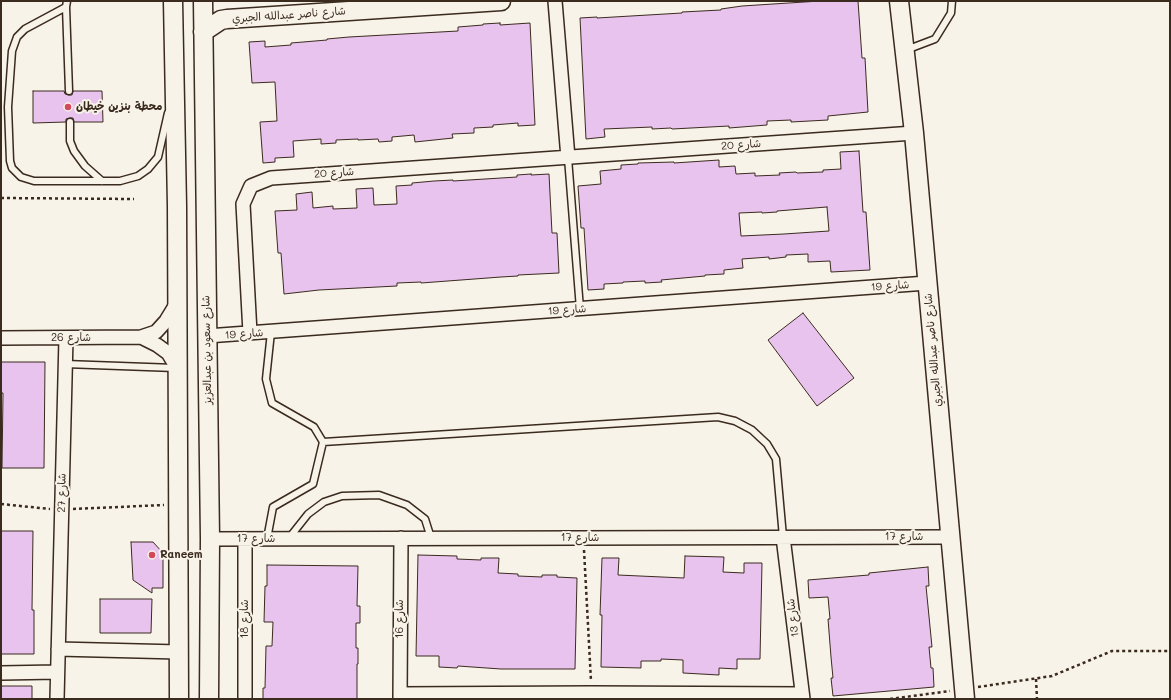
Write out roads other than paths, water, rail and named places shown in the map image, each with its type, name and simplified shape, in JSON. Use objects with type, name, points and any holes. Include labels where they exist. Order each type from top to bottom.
[{"type":"main road","points":[[173,1],[176,167],[179,699]]},
{"type":"main road","name":"شارع ناصر عبدالله الجبري","points":[[203,32],[220,20],[501,1]]},
{"type":"main road","name":"شارع ناصر عبدالله الجبري","points":[[899,1],[914,133],[964,694]]},
{"type":"main road","name":"شارع ناصر عبدالله الجبري","points":[[203,5],[220,20]]},
{"type":"main road","name":"شارع سعود بن عبدالعزيز","points":[[203,5],[210,539],[209,699]]},
{"type":"main road","points":[[176,167],[181,174],[189,177],[198,175],[204,169]]},
{"type":"main road","points":[[176,206],[182,200],[190,197],[198,199],[205,204]]},
{"type":"street","points":[[555,1],[568,158]]},
{"type":"street","name":"شارع 20","points":[[250,333],[243,204],[252,186],[271,178],[914,133]]},
{"type":"street","name":"شارع 19","points":[[207,336],[927,283]]},
{"type":"street","name":"شارع 26","points":[[1,338],[141,337],[156,332],[166,321],[176,303]]},
{"type":"street","name":"شارع 26","points":[[141,337],[157,345],[168,353],[177,368]]},
{"type":"street","name":"شارع 27","points":[[58,699],[57,672],[66,338]]},
{"type":"street","name":"شارع 13","points":[[783,537],[802,697]]},
{"type":"street","name":"شارع 17","points":[[210,539],[950,537]]},
{"type":"street","name":"شارع 16","points":[[400,697],[401,538]]},
{"type":"street","name":"شارع 18","points":[[245,539],[245,699]]},
{"type":"street","points":[[58,649],[179,652]]},
{"type":"street","points":[[1,673],[57,672]]},
{"type":"street","points":[[400,697],[591,693],[802,697]]},
{"type":"lane","points":[[905,50],[935,39],[951,13],[952,1]]},
{"type":"lane","points":[[69,91],[67,4],[25,29],[16,37],[12,51],[8,107],[10,161],[12,168],[21,177],[34,181],[120,181],[138,176],[148,169],[158,157],[174,87]]},
{"type":"lane","points":[[70,122],[70,141],[74,151],[85,166],[102,181]]},
{"type":"lane","points":[[568,158],[580,309]]},
{"type":"lane","points":[[267,539],[273,508],[313,484],[323,442],[314,427],[272,403],[266,380],[271,332]]},
{"type":"lane","points":[[65,364],[177,368]]},
{"type":"lane","points":[[323,442],[718,417],[735,421],[752,430],[767,444],[776,459],[783,537]]},
{"type":"lane","points":[[289,538],[308,514],[324,502],[342,496],[379,494],[407,505],[425,519],[431,538]]},
{"type":"place","name":"محطة بنزين خيطان","points":[[68,107]]},
{"type":"place","name":"Raneem","points":[[152,555]]}]
